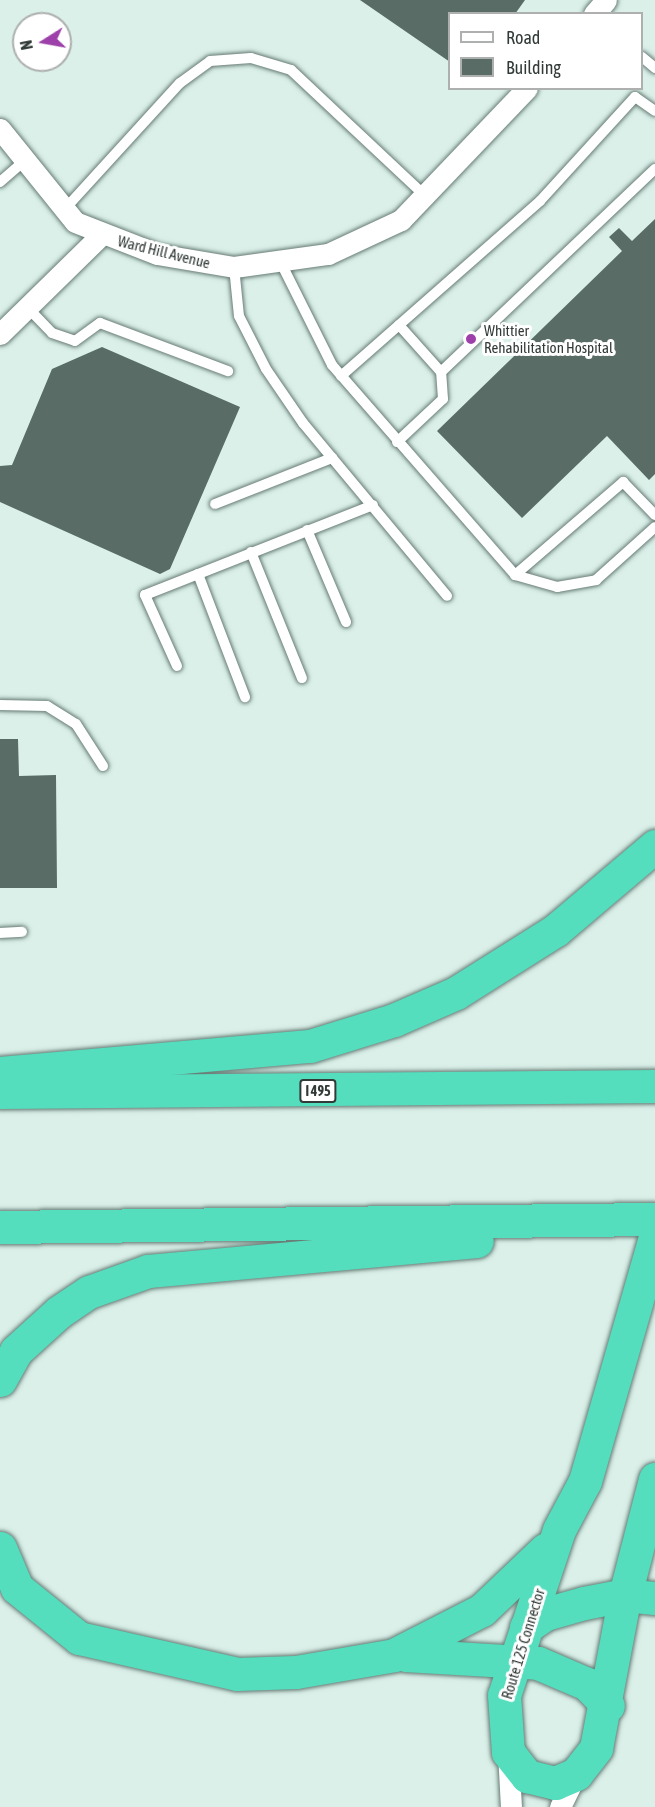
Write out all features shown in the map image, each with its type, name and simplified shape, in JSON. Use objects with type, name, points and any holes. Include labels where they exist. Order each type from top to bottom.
[{"type":"highway","points":[[0,1073],[310,1046],[394,1020],[456,993],[556,930],[655,846]]},
{"type":"highway","name":"I 495","points":[[0,1092],[655,1086]]},
{"type":"highway","points":[[0,1380],[16,1351],[59,1312],[89,1292],[148,1271],[511,1238],[607,1219]]},
{"type":"highway","points":[[0,1227],[655,1219]]},
{"type":"highway","name":"Route 125 Connector","points":[[508,1752],[504,1695],[559,1530],[585,1481],[655,1237]]},
{"type":"highway","points":[[508,1752],[527,1776],[544,1782],[576,1774],[596,1748],[640,1597],[655,1479]]},
{"type":"highway","points":[[394,1655],[482,1610],[514,1585],[559,1530]]},
{"type":"highway","points":[[0,1548],[17,1588],[79,1638],[113,1648],[237,1674],[296,1672],[394,1655],[516,1659],[570,1674],[608,1706]]},
{"type":"highway","points":[[526,1627],[545,1614],[640,1597]]},
{"type":"street","points":[[596,12],[606,0]]},
{"type":"street","name":"Ward Hill Avenue","points":[[0,129],[22,163],[64,210],[101,235],[157,254],[234,267],[281,262],[361,240],[400,220],[525,90]]},
{"type":"street","points":[[2,327],[27,307],[101,235]]},
{"type":"street","points":[[508,1752],[511,1807]]},
{"type":"street","points":[[560,1807],[576,1774]]},
{"type":"lane","points":[[64,210],[180,84],[210,61],[251,58],[291,70],[425,196]]},
{"type":"lane","points":[[643,58],[655,68]]},
{"type":"lane","points":[[341,376],[540,201],[635,97],[655,111]]},
{"type":"lane","points":[[0,182],[22,163]]},
{"type":"lane","points":[[441,372],[655,169]]},
{"type":"lane","points":[[281,262],[341,376],[515,575],[557,587],[596,580],[655,527]]},
{"type":"lane","points":[[234,267],[239,316],[266,369],[332,458],[447,596]]},
{"type":"lane","points":[[27,307],[52,333],[75,341],[100,322],[228,371]]},
{"type":"lane","points":[[397,442],[442,399],[441,372],[399,325]]},
{"type":"lane","points":[[215,504],[332,458]]},
{"type":"lane","points":[[515,575],[623,482],[655,515]]},
{"type":"lane","points":[[177,666],[145,595],[373,505]]},
{"type":"lane","points":[[307,530],[346,622]]},
{"type":"lane","points":[[251,552],[302,678]]},
{"type":"lane","points":[[198,574],[245,697]]},
{"type":"lane","points":[[0,705],[47,706],[76,724],[103,766]]},
{"type":"lane","points":[[0,933],[22,932]]},
{"type":"building","points":[[360,0],[525,0],[516,12],[448,12],[448,61]]},
{"type":"building","points":[[655,219],[655,474],[649,480],[607,436],[522,518],[437,431],[622,251],[609,237],[619,228],[632,241]]},
{"type":"building","points":[[102,347],[240,407],[170,569],[160,574],[0,502],[0,466],[12,465],[52,369]]},
{"type":"building","points":[[0,739],[18,739],[19,776],[56,775],[57,888],[0,888]]},
{"type":"place","name":"Whittier Rehabilitation Hospital","points":[[471,339]]}]
